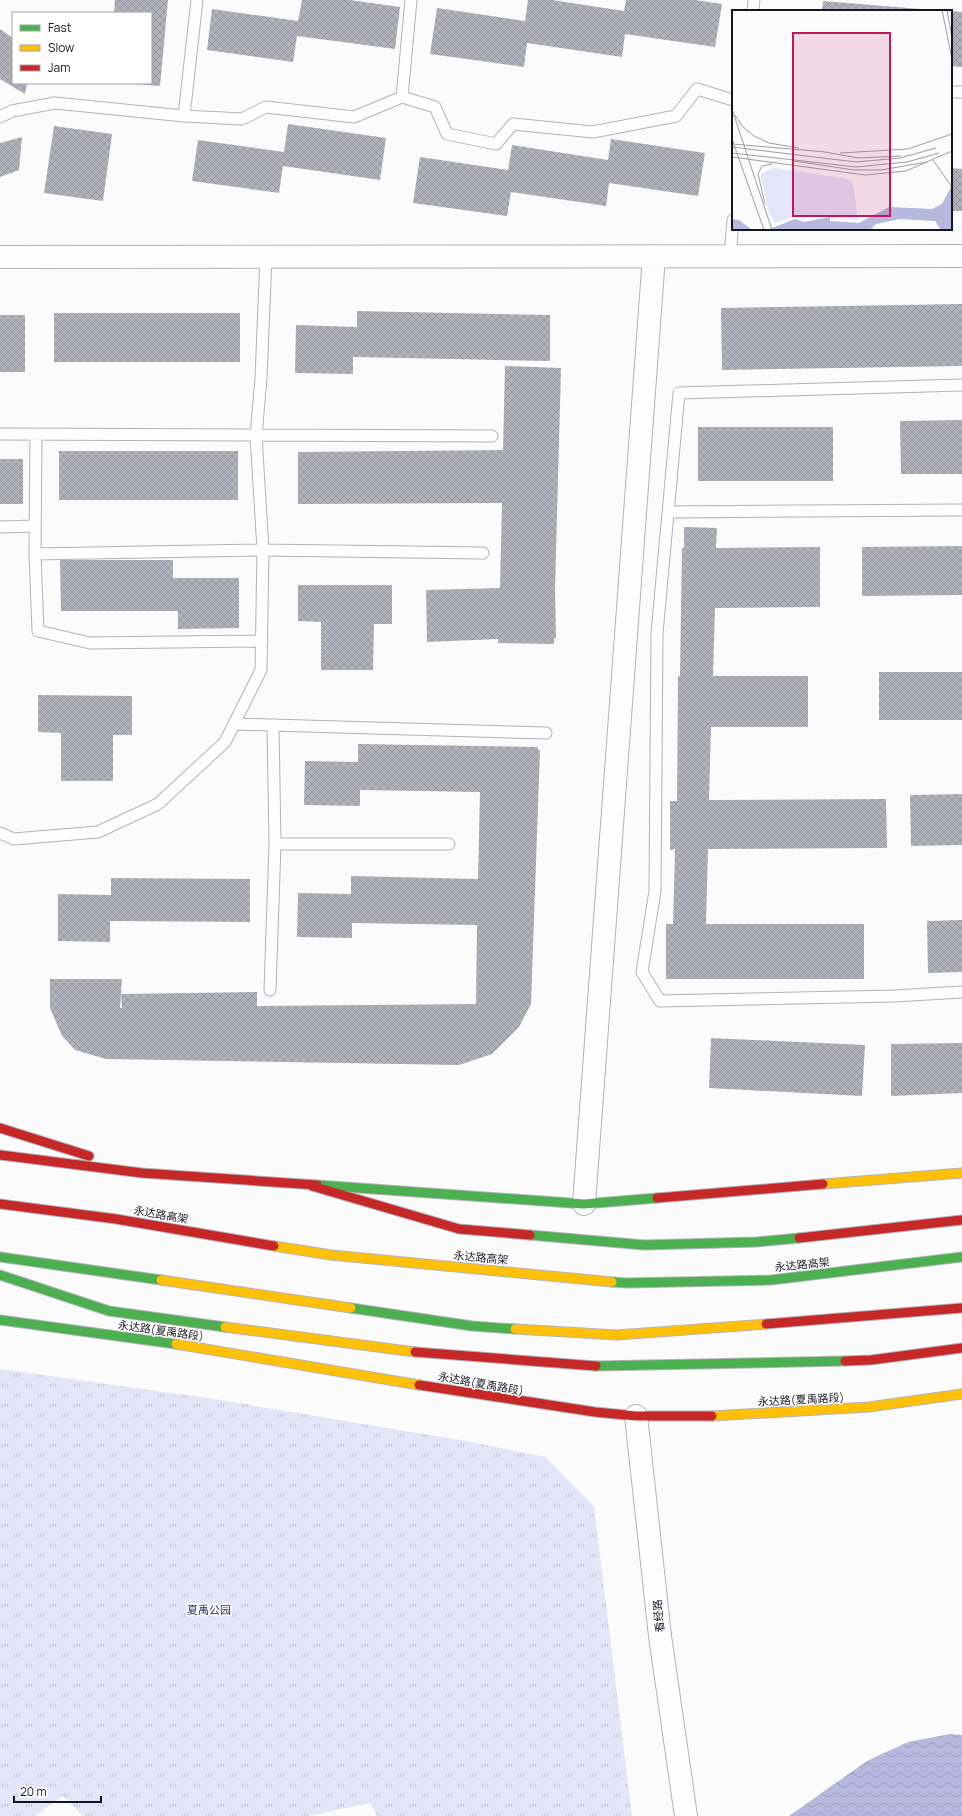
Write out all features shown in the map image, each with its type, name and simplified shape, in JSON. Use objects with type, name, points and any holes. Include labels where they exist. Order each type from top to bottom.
[{"type":"main road","points":[[0,1128],[142,1173]]},
{"type":"main road","points":[[0,1155],[142,1173],[584,1204],[962,1172]]},
{"type":"main road","points":[[312,1186],[459,1229],[644,1245],[757,1242],[962,1220]]},
{"type":"main road","name":"永达路高架","points":[[0,1204],[116,1219],[331,1255],[626,1283],[771,1280],[962,1257]]},
{"type":"main road","points":[[0,1257],[472,1326],[618,1334],[787,1323],[962,1308]]},
{"type":"main road","points":[[0,1275],[109,1311],[422,1353],[600,1366],[871,1360],[962,1348]]},
{"type":"main road","name":"永达路(夏禹路段)","points":[[0,1320],[196,1347],[509,1400],[636,1416],[715,1416],[870,1407],[962,1394]]},
{"type":"street","points":[[584,1204],[654,256]]},
{"type":"street","points":[[0,257],[962,256]]},
{"type":"street","name":"看经路","points":[[636,1416],[660,1636],[686,1816]]},
{"type":"lane","points":[[184,116],[197,0]]},
{"type":"lane","points":[[402,97],[411,0]]},
{"type":"lane","points":[[753,10],[754,0]]},
{"type":"lane","points":[[0,117],[12,111],[55,103],[184,116],[242,119],[266,107],[354,117],[402,97],[434,107],[447,134],[496,144],[512,124],[593,132],[676,116],[697,89],[732,100]]},
{"type":"lane","points":[[730,256],[732,230]]},
{"type":"lane","points":[[0,833],[14,839],[98,832],[158,804],[225,742],[261,670],[263,550],[256,436],[261,378],[266,257]]},
{"type":"lane","points":[[962,385],[679,393],[658,633],[655,891],[642,972],[660,1001],[894,996],[962,992]]},
{"type":"lane","points":[[0,434],[492,436]]},
{"type":"lane","points":[[36,435],[35,554],[38,631],[90,643],[262,641]]},
{"type":"lane","points":[[668,512],[962,510]]},
{"type":"lane","points":[[0,527],[35,526]]},
{"type":"lane","points":[[35,554],[263,550],[483,553]]},
{"type":"lane","points":[[234,724],[546,733]]},
{"type":"lane","points":[[270,990],[275,844],[273,725]]},
{"type":"lane","points":[[275,844],[449,844]]},
{"type":"green space","name":"夏禹公园","points":[[0,1369],[214,1399],[466,1441],[545,1457],[594,1506],[632,1816],[377,1816],[370,1803],[309,1816],[83,1816],[63,1796],[35,1816],[0,1816]]},
{"type":"water","points":[[950,1734],[962,1735],[962,1816],[789,1816],[867,1761],[908,1742]]},
{"type":"building","points":[[115,0],[168,0],[160,86],[134,84],[152,84],[152,12],[114,12]]},
{"type":"building","points":[[302,0],[350,0],[400,7],[395,49],[297,36],[293,62],[207,50],[212,9],[298,21]]},
{"type":"building","points":[[528,0],[552,0],[624,11],[626,0],[695,0],[722,4],[715,47],[625,34],[622,57],[527,43],[524,67],[430,54],[437,8],[525,21]]},
{"type":"building","points":[[823,1],[933,10],[822,10]]},
{"type":"building","points":[[952,11],[962,12],[962,67],[952,66]]},
{"type":"building","points":[[0,29],[12,37],[12,84],[27,84],[25,94],[0,79]]},
{"type":"building","points":[[288,124],[386,138],[380,180],[283,166],[279,193],[192,181],[198,140],[284,152]]},
{"type":"building","points":[[54,126],[112,134],[103,201],[44,193]]},
{"type":"building","points":[[22,137],[19,170],[0,177],[0,143]]},
{"type":"building","points":[[611,139],[705,153],[698,196],[609,183],[606,206],[511,192],[507,216],[413,203],[420,157],[508,170],[512,145],[608,160]]},
{"type":"building","points":[[952,168],[962,169],[962,211],[952,211]]},
{"type":"building","points":[[962,304],[962,366],[722,370],[721,308]]},
{"type":"building","points":[[357,311],[550,315],[550,361],[353,357],[353,374],[295,373],[296,325],[357,327]]},
{"type":"building","points":[[54,313],[240,313],[240,362],[54,362]]},
{"type":"building","points":[[0,315],[25,315],[25,372],[0,372]]},
{"type":"building","points":[[505,366],[561,368],[555,589],[556,638],[554,638],[554,644],[498,643],[498,639],[427,642],[426,590],[500,588],[502,503],[298,504],[298,452],[503,450]]},
{"type":"building","points":[[962,420],[962,474],[901,474],[900,421]]},
{"type":"building","points":[[698,427],[833,427],[833,481],[698,481]]},
{"type":"building","points":[[59,451],[238,451],[238,500],[59,500]]},
{"type":"building","points":[[0,459],[23,459],[23,504],[0,504]]},
{"type":"building","points":[[684,527],[717,528],[716,548],[820,547],[820,607],[715,608],[713,676],[808,676],[808,727],[711,727],[709,800],[886,799],[887,848],[708,849],[706,924],[864,924],[864,979],[666,979],[666,924],[673,924],[675,849],[670,850],[670,801],[677,801],[678,676],[680,676],[682,548],[684,548]]},
{"type":"building","points":[[962,546],[962,595],[862,596],[862,547]]},
{"type":"building","points":[[60,560],[173,560],[173,578],[239,578],[239,628],[178,629],[178,611],[61,611]]},
{"type":"building","points":[[298,585],[392,585],[392,624],[374,624],[373,670],[321,670],[321,622],[298,621]]},
{"type":"building","points":[[879,672],[962,672],[962,720],[879,720]]},
{"type":"building","points":[[38,695],[132,696],[132,735],[113,735],[113,781],[61,781],[61,733],[38,732]]},
{"type":"building","points":[[358,744],[538,747],[538,750],[540,750],[531,1004],[519,1027],[492,1054],[459,1065],[106,1059],[75,1050],[62,1036],[50,1008],[50,979],[122,979],[120,1008],[122,1008],[121,994],[257,992],[257,1006],[476,1004],[477,925],[352,923],[352,938],[297,937],[298,893],[351,894],[351,876],[478,879],[480,792],[360,790],[360,806],[304,805],[305,761],[358,762]]},
{"type":"building","points":[[962,794],[962,845],[911,846],[910,795]]},
{"type":"building","points":[[111,878],[250,879],[250,922],[110,921],[110,942],[58,941],[58,894],[111,895]]},
{"type":"building","points":[[962,920],[962,972],[928,973],[927,921]]},
{"type":"building","points":[[711,1038],[865,1045],[862,1096],[709,1088]]},
{"type":"building","points":[[962,1043],[962,1093],[891,1096],[891,1044]]},
{"type":"traffic: fast","points":[[317,1185],[584,1204],[657,1198]]},
{"type":"traffic: fast","points":[[530,1235],[644,1245],[757,1242],[799,1238]]},
{"type":"traffic: fast","points":[[0,1257],[161,1280]]},
{"type":"traffic: fast","points":[[612,1282],[771,1280],[962,1257]]},
{"type":"traffic: fast","points":[[0,1275],[109,1311],[225,1327]]},
{"type":"traffic: fast","points":[[351,1308],[472,1326],[515,1329]]},
{"type":"traffic: fast","points":[[0,1320],[176,1344]]},
{"type":"traffic: fast","points":[[596,1366],[845,1361]]},
{"type":"traffic: slow","points":[[823,1184],[962,1173]]},
{"type":"traffic: slow","points":[[274,1246],[331,1255],[612,1282]]},
{"type":"traffic: slow","points":[[161,1280],[351,1308]]},
{"type":"traffic: slow","points":[[515,1329],[617,1335],[766,1324]]},
{"type":"traffic: slow","points":[[225,1327],[415,1352]]},
{"type":"traffic: slow","points":[[176,1344],[419,1385]]},
{"type":"traffic: slow","points":[[712,1416],[869,1407],[962,1394]]},
{"type":"traffic: jam","points":[[0,1128],[89,1156]]},
{"type":"traffic: jam","points":[[0,1155],[142,1173],[317,1185]]},
{"type":"traffic: jam","points":[[657,1198],[823,1184]]},
{"type":"traffic: jam","points":[[312,1186],[459,1229],[530,1235]]},
{"type":"traffic: jam","points":[[0,1204],[116,1219],[274,1246]]},
{"type":"traffic: jam","points":[[799,1238],[962,1220]]},
{"type":"traffic: jam","points":[[766,1324],[962,1308]]},
{"type":"traffic: jam","points":[[845,1361],[871,1360],[962,1348]]},
{"type":"traffic: jam","points":[[415,1352],[596,1366]]},
{"type":"traffic: jam","points":[[419,1385],[595,1412],[636,1416],[712,1416]]}]
